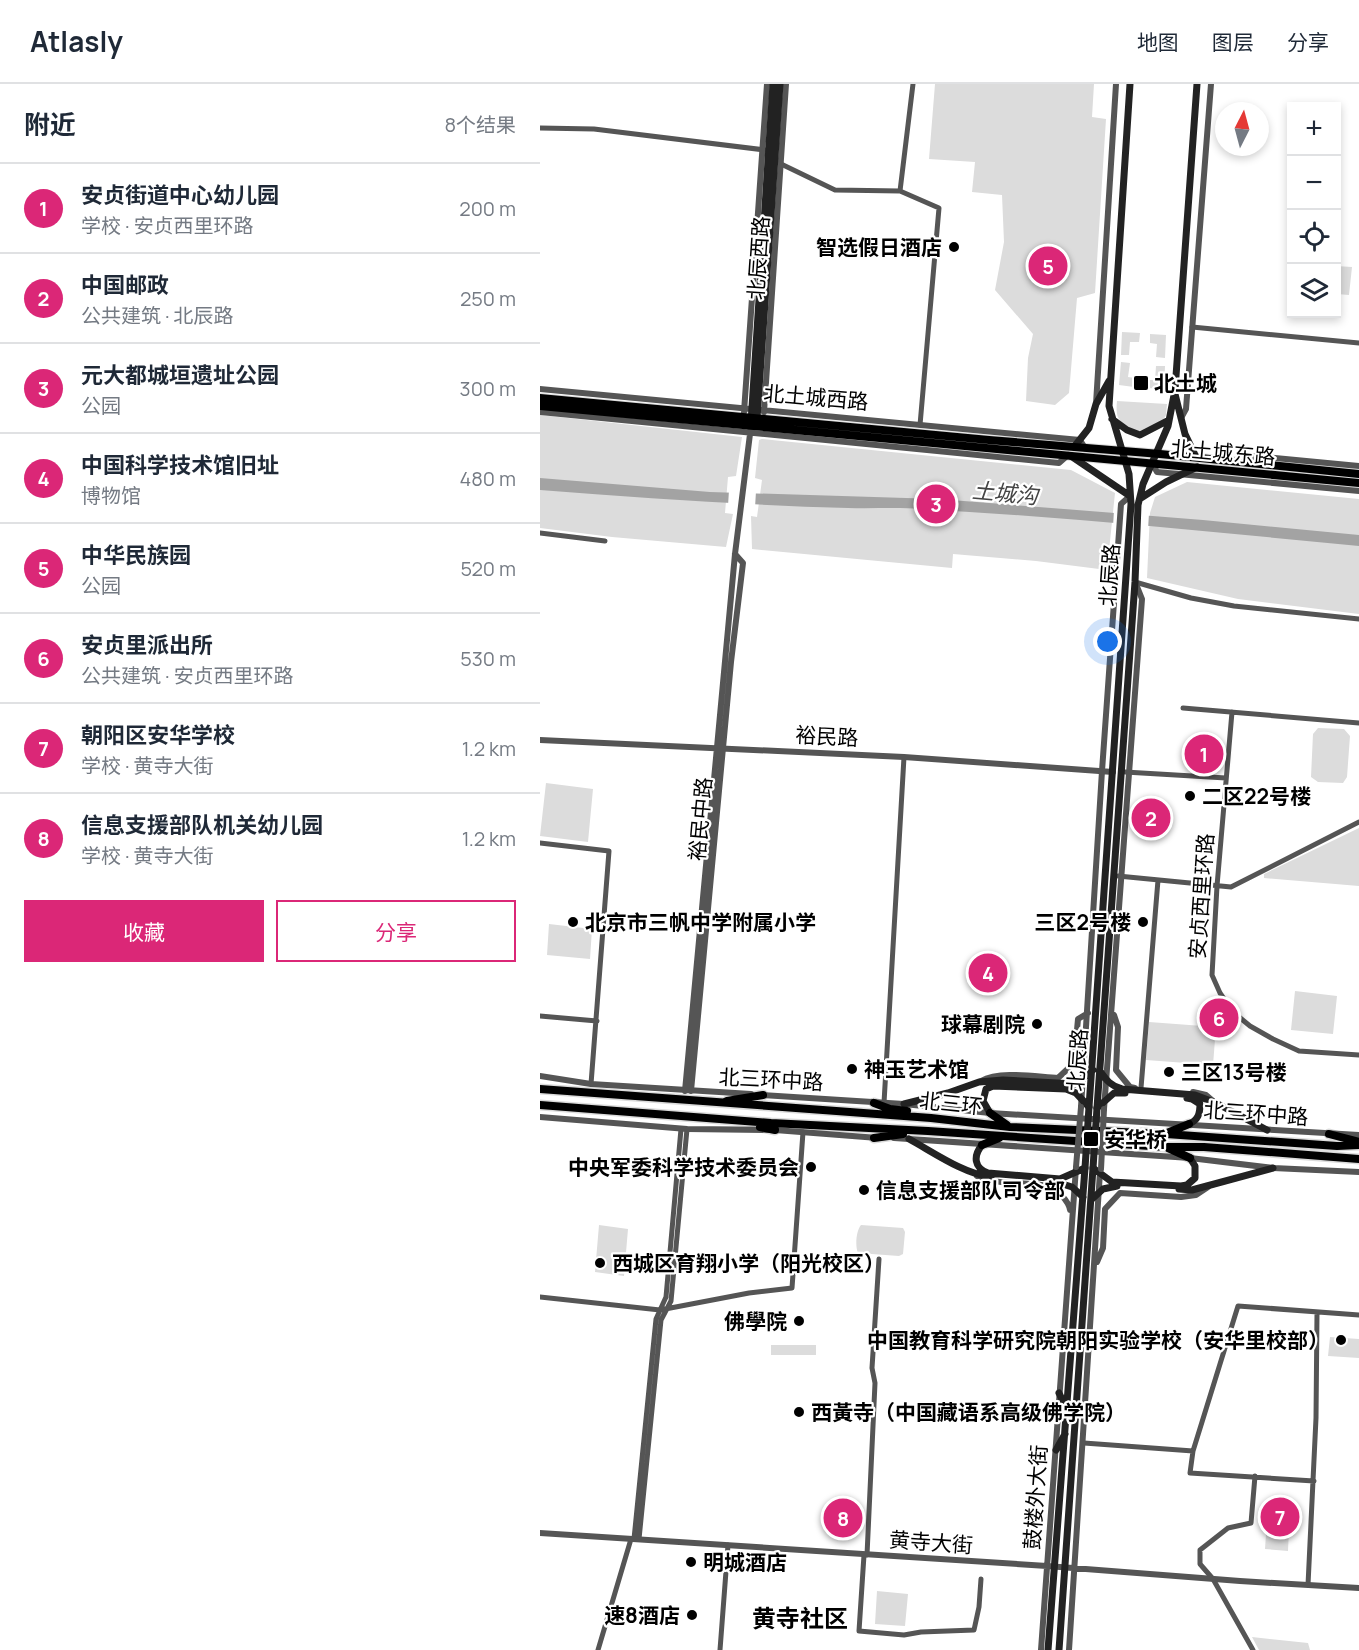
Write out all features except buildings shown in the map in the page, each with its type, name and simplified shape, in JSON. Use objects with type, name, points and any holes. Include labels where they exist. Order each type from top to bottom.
[{"type":"highway","points":[[540,1085],[590,1088]]},
{"type":"highway","name":"北三环","points":[[540,1089],[590,1088],[712,1103],[931,1118],[1010,1127],[1166,1134],[1337,1146],[1359,1144]]},
{"type":"highway","points":[[712,1103],[763,1095]]},
{"type":"highway","points":[[879,1103],[890,1109],[915,1112],[931,1118]]},
{"type":"highway","name":"北三环","points":[[540,1105],[771,1123],[1165,1147],[1204,1147],[1359,1159]]},
{"type":"highway","points":[[990,1113],[1010,1127]]},
{"type":"highway","points":[[716,1118],[775,1130]]},
{"type":"highway","points":[[1166,1134],[1189,1124]]},
{"type":"highway","points":[[874,1138],[928,1131]]},
{"type":"highway","points":[[1329,1134],[1359,1144]]},
{"type":"highway","points":[[982,1145],[1001,1137]]},
{"type":"highway","points":[[1165,1147],[1190,1158]]},
{"type":"main road","name":"北辰西路","points":[[754,417],[753,339],[766,150],[773,84]]},
{"type":"main road","name":"北辰西路","points":[[754,417],[778,163],[780,84]]},
{"type":"main road","name":"北辰路","points":[[1097,1108],[1096,1071],[1137,532],[1137,502],[1130,496],[1129,474],[1109,406],[1130,84]]},
{"type":"main road","name":"北辰路","points":[[1096,1071],[1120,772],[1128,531],[1143,484],[1169,420],[1174,392],[1197,84]]},
{"type":"main road","points":[[1083,444],[1096,404],[1110,378]]},
{"type":"main road","points":[[1174,392],[1185,434],[1196,457]]},
{"type":"main road","name":"北土城西路","points":[[540,398],[1074,447],[1083,444],[1122,450]]},
{"type":"main road","name":"北土城西路","points":[[540,406],[754,417],[1152,463]]},
{"type":"main road","points":[[1113,419],[1127,430],[1140,435],[1169,420]]},
{"type":"main road","name":"北土城东路","points":[[1122,450],[1359,474]]},
{"type":"main road","points":[[1070,455],[1130,496]]},
{"type":"main road","name":"北土城东路","points":[[1152,463],[1197,467],[1337,472],[1359,483]]},
{"type":"main road","points":[[1137,502],[1166,482],[1197,467]]},
{"type":"main road","points":[[904,1104],[948,1093],[979,1082],[1003,1080],[1075,1084],[1096,1071],[1108,1082],[1122,1089],[1195,1095],[1216,1103],[1268,1130]]},
{"type":"main road","points":[[990,1113],[983,1101],[986,1089],[993,1086],[1066,1089],[1076,1093],[1081,1103],[1097,1108]]},
{"type":"main road","points":[[1095,1170],[1097,1108],[1114,1093],[1192,1099],[1200,1104],[1200,1110],[1196,1121],[1189,1124]]},
{"type":"main road","points":[[909,1139],[963,1168],[986,1176],[1060,1182],[1087,1199],[1110,1186],[1191,1190],[1273,1168]]},
{"type":"main road","points":[[982,1145],[977,1153],[976,1161],[981,1170],[988,1173],[1060,1179],[1069,1176],[1076,1169],[1095,1170],[1112,1182],[1120,1183],[1187,1185],[1195,1178],[1196,1173],[1190,1158]]},
{"type":"main road","name":"鼓楼外大街","points":[[1048,1650],[1051,1566],[1066,1432],[1087,1199],[1095,1170]]},
{"type":"main road","name":"鼓楼外大街","points":[[1059,1650],[1087,1199]]},
{"type":"main road","points":[[1059,1393],[1067,1410]]},
{"type":"main road","points":[[1056,1450],[1066,1432]]},
{"type":"street","name":"北辰西路","points":[[766,150],[767,84]]},
{"type":"street","name":"北辰西路","points":[[778,163],[786,84]]},
{"type":"street","points":[[900,191],[913,84]]},
{"type":"street","points":[[1096,404],[1116,84]]},
{"type":"street","points":[[1181,418],[1186,409],[1210,84]]},
{"type":"street","points":[[540,128],[594,129],[766,150],[778,163],[836,190],[900,191],[939,208],[920,425]]},
{"type":"street","points":[[1192,327],[1359,343]]},
{"type":"street","name":"北土城西路","points":[[540,389],[754,417]]},
{"type":"street","name":"北土城西路","points":[[540,412],[754,417],[920,425],[1083,444]]},
{"type":"street","name":"北辰西路","points":[[744,482],[754,417]]},
{"type":"street","name":"北土城东路","points":[[1152,463],[1157,472],[1359,491]]},
{"type":"street","name":"北土城东路","points":[[1337,472],[1359,466]]},
{"type":"street","name":"裕民中路","points":[[688,1091],[720,747],[735,554],[744,482]]},
{"type":"street","name":"北辰路","points":[[1081,1103],[1121,504],[1130,496]]},
{"type":"street","points":[[540,533],[605,541]]},
{"type":"street","points":[[1135,582],[1191,598],[1234,606],[1359,619]]},
{"type":"street","points":[[1183,708],[1359,723]]},
{"type":"street","name":"安贞西里环路","points":[[1232,712],[1212,975],[1220,993],[1233,1011],[1250,1026],[1273,1039],[1299,1051],[1359,1055]]},
{"type":"street","name":"裕民路","points":[[540,740],[904,757],[1120,772]]},
{"type":"street","points":[[879,1103],[904,757]]},
{"type":"street","points":[[1120,772],[1226,778]]},
{"type":"street","name":"北辰路","points":[[1106,1100],[1123,877],[1120,772]]},
{"type":"street","points":[[1113,876],[1232,887],[1359,822]]},
{"type":"street","points":[[540,843],[609,851],[590,1088]]},
{"type":"street","points":[[1141,1088],[1158,880]]},
{"type":"street","points":[[979,1082],[988,1077],[1002,1075],[1058,1078],[1074,1063],[1078,1019],[1088,1013]]},
{"type":"street","points":[[1113,1014],[1118,1027],[1116,1070],[1130,1087],[1199,1093],[1206,1095],[1216,1103]]},
{"type":"street","points":[[540,1016],[597,1021]]},
{"type":"street","name":"北三环中路","points":[[540,1077],[590,1088],[763,1095],[904,1104],[990,1113],[1359,1135]]},
{"type":"street","points":[[1076,1169],[1081,1103]]},
{"type":"street","points":[[1095,1170],[1097,1108]]},
{"type":"street","points":[[540,1117],[684,1129],[775,1130],[1190,1158],[1273,1168],[1359,1172]]},
{"type":"street","points":[[597,1650],[635,1539],[656,1319],[663,1309],[666,1297],[684,1129]]},
{"type":"street","points":[[540,1297],[663,1309],[749,1293],[792,1288],[803,1132]]},
{"type":"street","points":[[963,1168],[985,1180],[1054,1188],[1069,1205],[1067,1249],[1070,1262]]},
{"type":"street","name":"鼓楼外大街","points":[[1041,1650],[1051,1566],[1059,1393],[1076,1169]]},
{"type":"street","name":"鼓楼外大街","points":[[1070,1650],[1099,1192],[1095,1170]]},
{"type":"street","points":[[1095,1265],[1103,1248],[1105,1209],[1120,1193],[1182,1197],[1196,1195],[1213,1184]]},
{"type":"street","points":[[879,1259],[872,1368],[875,1394],[866,1555],[859,1631],[904,1635],[974,1630],[979,1607],[981,1579]]},
{"type":"street","points":[[1314,1481],[1190,1473],[1193,1451],[1238,1306],[1359,1315]]},
{"type":"street","points":[[1308,1585],[1314,1481],[1317,1312]]},
{"type":"street","points":[[1084,1443],[1193,1451]]},
{"type":"street","points":[[1253,1650],[1213,1579],[1200,1564],[1200,1550],[1228,1528],[1251,1523],[1255,1476]]},
{"type":"street","name":"黄寺大街","points":[[540,1533],[1359,1588]]},
{"type":"street","points":[[720,1650],[728,1545]]},
{"type":"shaded area","points":[[935,84],[1094,84],[1092,117],[1106,119],[1095,293],[1077,298],[1069,393],[1055,405],[1026,401],[1028,358],[1033,334],[995,290],[1004,242],[1002,195],[972,192],[975,162],[929,159]]},
{"type":"shaded area","points":[[1341,266],[1352,267],[1349,295],[1341,294]]},
{"type":"shaded area","points":[[1122,332],[1140,333],[1139,342],[1130,342],[1129,355],[1121,355]]},
{"type":"shaded area","points":[[1150,334],[1166,335],[1165,358],[1156,357],[1157,344],[1150,343]]},
{"type":"shaded area","points":[[1121,362],[1130,363],[1128,377],[1135,378],[1134,387],[1119,385]]},
{"type":"shaded area","points":[[1156,366],[1165,366],[1164,389],[1147,388],[1147,380],[1155,380]]},
{"type":"shaded area","points":[[1117,401],[1167,404],[1166,415],[1161,424],[1135,433],[1118,417]]},
{"type":"shaded area","points":[[540,415],[742,437],[736,476],[728,477],[725,513],[733,514],[726,547],[540,528]]},
{"type":"shaded area","points":[[759,440],[1071,470],[1115,493],[1107,570],[953,554],[952,568],[752,549],[751,516],[757,517],[762,480],[755,478]]},
{"type":"shaded area","points":[[540,478],[710,492],[938,499],[1203,520],[1359,535],[1359,546],[976,512],[732,503],[540,490]]},
{"type":"shaded area","points":[[1187,482],[1359,499],[1359,614],[1238,599],[1147,578],[1150,513],[1155,497]]},
{"type":"shaded area","points":[[1318,728],[1344,729],[1350,736],[1347,777],[1343,783],[1318,782],[1311,777],[1313,734]]},
{"type":"shaded area","points":[[546,783],[593,789],[588,842],[540,836]]},
{"type":"shaded area","points":[[1359,828],[1359,886],[1264,878],[1264,874]]},
{"type":"shaded area","points":[[549,924],[592,929],[590,959],[547,955]]},
{"type":"shaded area","points":[[1295,991],[1337,996],[1333,1034],[1291,1030]]},
{"type":"shaded area","points":[[1149,1022],[1216,1027],[1213,1065],[1146,1060]]},
{"type":"shaded area","points":[[599,1225],[628,1229],[624,1276],[595,1272]]},
{"type":"shaded area","points":[[861,1225],[903,1228],[905,1232],[903,1254],[899,1256],[858,1253],[856,1239]]},
{"type":"shaded area","points":[[1330,1337],[1359,1339],[1359,1358],[1328,1356]]},
{"type":"shaded area","points":[[771,1345],[816,1345],[816,1355],[771,1355]]},
{"type":"shaded area","points":[[1268,1505],[1290,1507],[1288,1551],[1265,1549]]},
{"type":"shaded area","points":[[877,1591],[908,1594],[905,1626],[875,1624]]},
{"type":"shaded area","points":[[1252,1637],[1308,1643],[1310,1650],[1259,1650]]},
{"type":"pier","points":[[729,490],[756,491],[755,508],[728,506]]},
{"type":"pier","points":[[1114,510],[1149,513],[1148,530],[1113,527]]},
{"type":"place","name":"智选假日酒店","points":[[954,247]]},
{"type":"place","name":"中华民族园","points":[[1048,266]]},
{"type":"place","name":"北土城","points":[[1141,383]]},
{"type":"place","name":"元大都城垣遗址公园","points":[[936,504]]},
{"type":"place","name":"安贞街道中心幼儿园","points":[[1204,754]]},
{"type":"place","name":"二区22号楼","points":[[1190,796]]},
{"type":"place","name":"中国邮政","points":[[1151,818]]},
{"type":"place","name":"北京市三帆中学附属小学","points":[[573,922]]},
{"type":"place","name":"三区2号楼","points":[[1143,922]]},
{"type":"place","name":"中国科学技术馆旧址","points":[[988,973]]},
{"type":"place","name":"安贞里派出所","points":[[1219,1018]]},
{"type":"place","name":"球幕剧院","points":[[1037,1024]]},
{"type":"place","name":"神玉艺术馆","points":[[852,1069]]},
{"type":"place","name":"三区13号楼","points":[[1169,1072]]},
{"type":"place","name":"安华桥","points":[[1091,1139]]},
{"type":"place","name":"中央军委科学技术委员会","points":[[811,1167]]},
{"type":"place","name":"信息支援部队司令部","points":[[864,1190]]},
{"type":"place","name":"西城区育翔小学（阳光校区）","points":[[600,1263]]},
{"type":"place","name":"佛學院","points":[[799,1321]]},
{"type":"place","name":"中国教育科学研究院朝阳实验学校（安华里校部）","points":[[1341,1340]]},
{"type":"place","name":"西黃寺（中国藏语系高级佛学院）","points":[[799,1412]]},
{"type":"place","name":"朝阳区安华学校","points":[[1280,1517]]},
{"type":"place","name":"信息支援部队机关幼儿园","points":[[843,1518]]},
{"type":"place","name":"明城酒店","points":[[691,1562]]},
{"type":"place","name":"速8酒店","points":[[692,1615]]},
{"type":"district","name":"黄寺社区","points":[[800,1617]]},
{"type":"water label","name":"土城沟","points":[[1005,493]]}]
